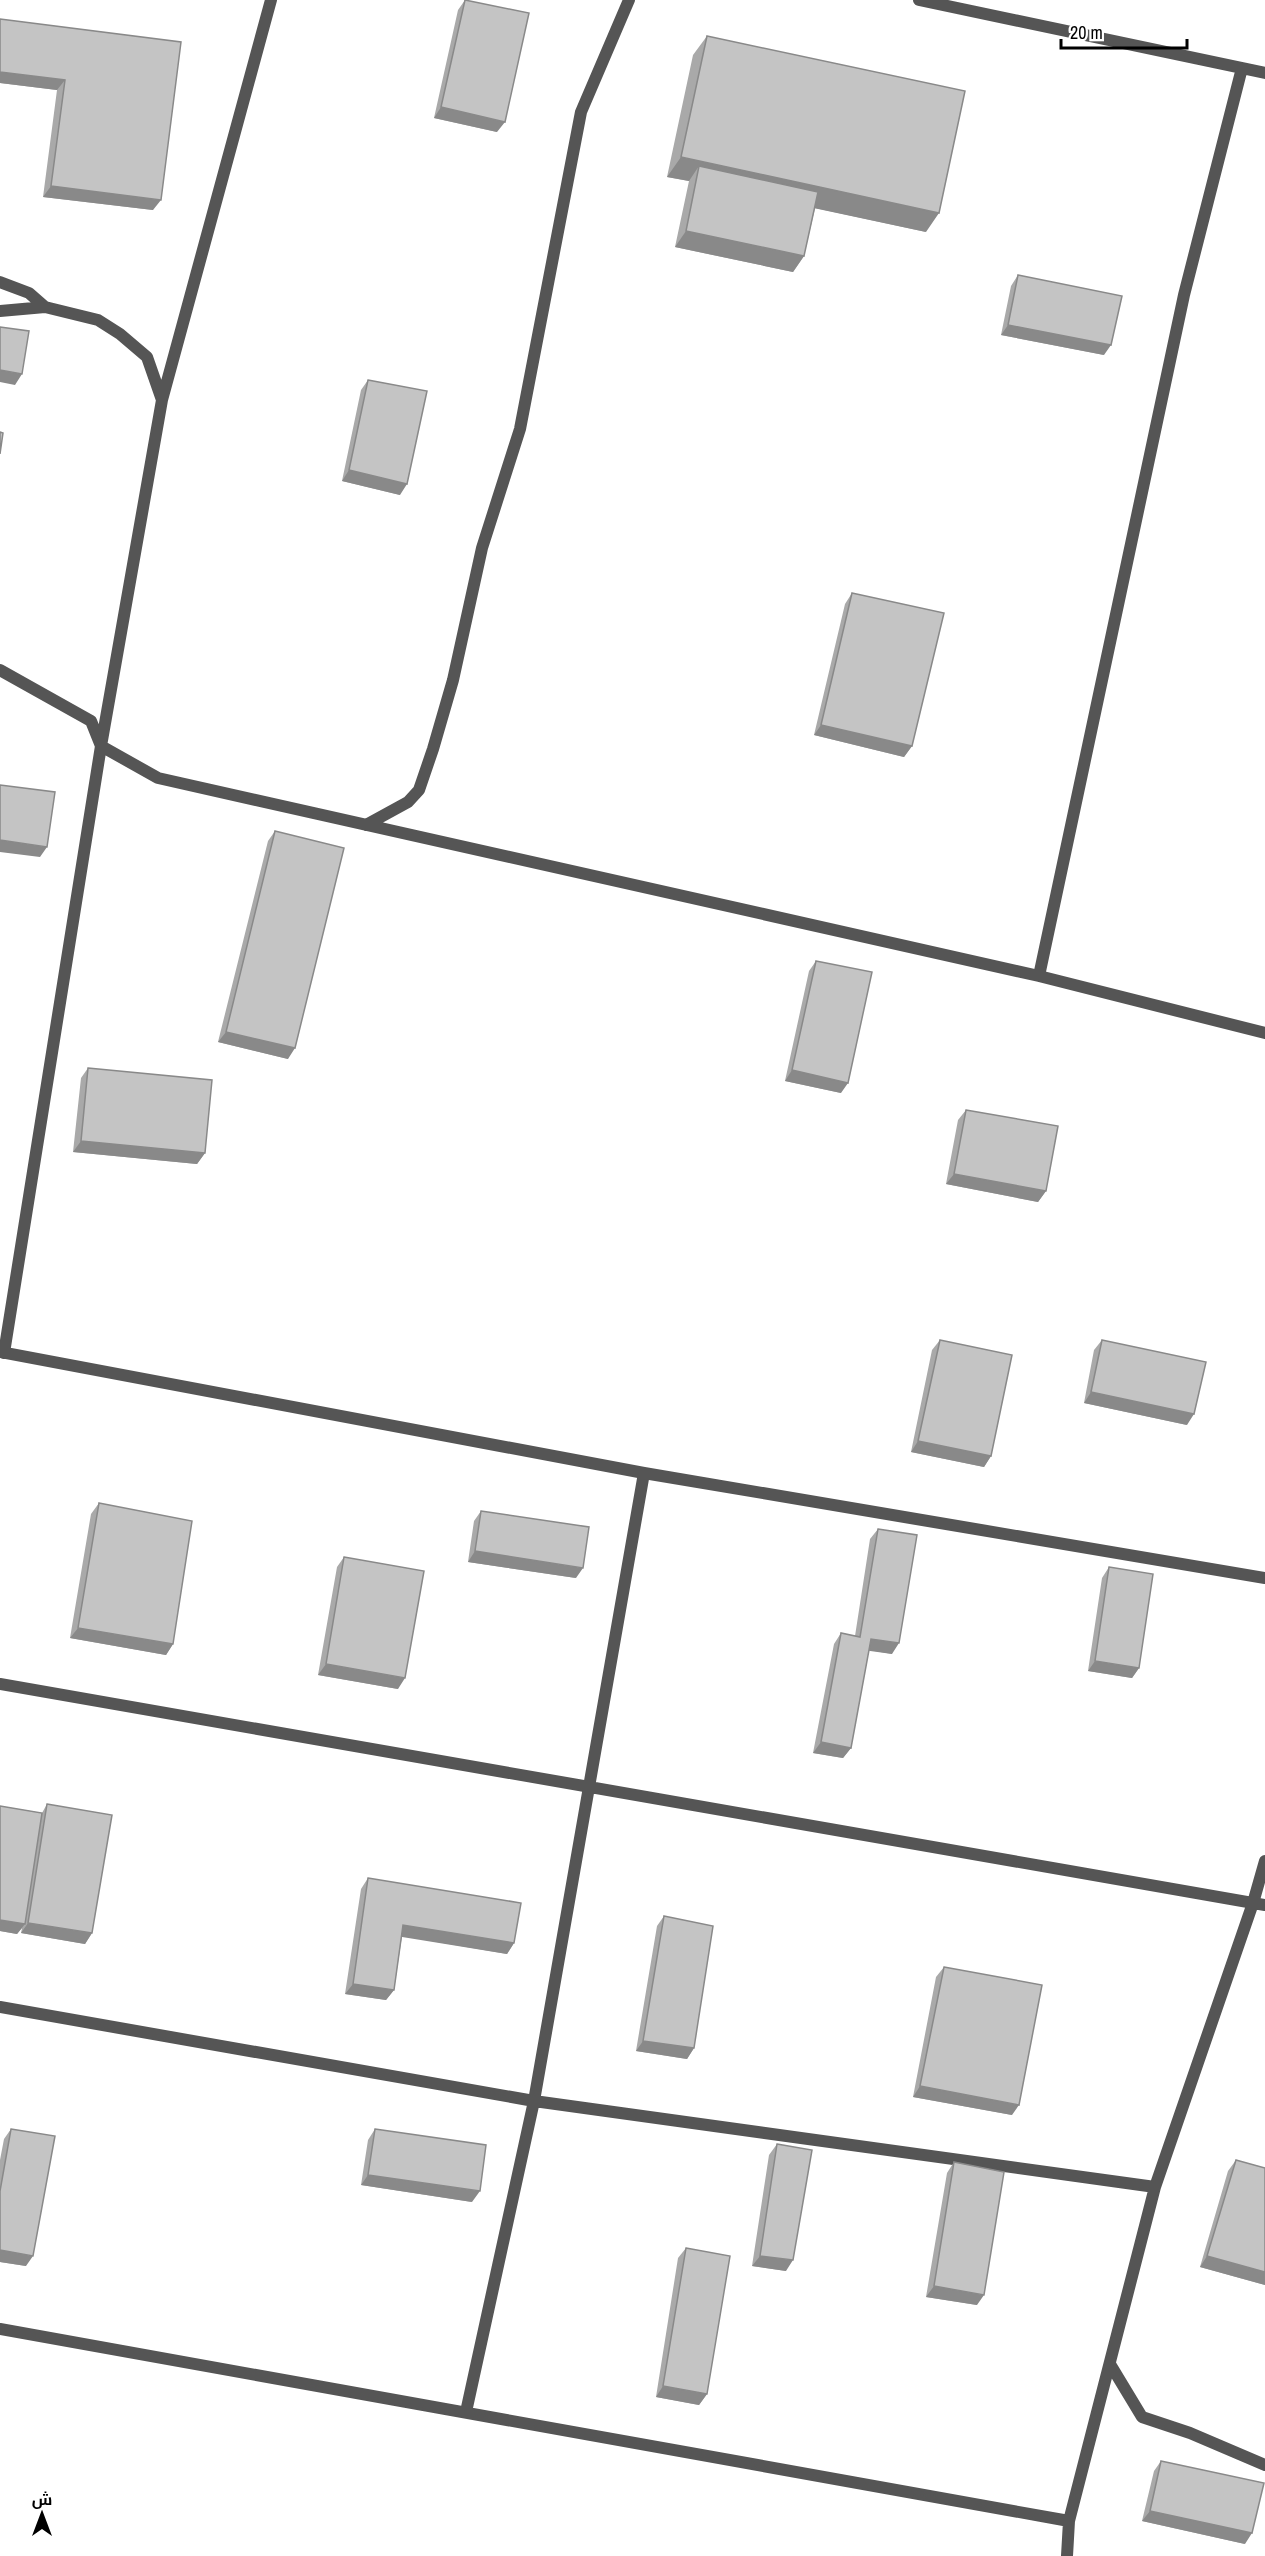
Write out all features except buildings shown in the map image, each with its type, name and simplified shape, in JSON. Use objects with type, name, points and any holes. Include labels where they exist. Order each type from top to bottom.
[{"type":"street","points":[[271,0],[162,400],[101,746],[2,1352],[644,1473],[1265,1578]]},
{"type":"street","points":[[366,825],[408,802],[419,790],[433,749],[453,680],[482,549],[520,429],[581,112],[629,0]]},
{"type":"street","points":[[919,0],[1265,73]]},
{"type":"street","points":[[1039,976],[1184,295],[1242,68]]},
{"type":"street","points":[[0,282],[29,293],[45,307]]},
{"type":"street","points":[[0,311],[45,307],[98,320],[120,334],[147,357],[162,400]]},
{"type":"street","points":[[0,669],[91,722],[101,746],[158,778],[1039,976],[1265,1033]]},
{"type":"street","points":[[465,2412],[534,2101],[644,1473]]},
{"type":"street","points":[[0,1684],[1259,1904]]},
{"type":"street","points":[[1067,2556],[1069,2521],[1155,2187],[1259,1904],[1265,1861]]},
{"type":"street","points":[[0,2007],[534,2101],[1155,2187]]},
{"type":"street","points":[[0,2329],[1069,2521]]},
{"type":"street","points":[[1110,2364],[1142,2417],[1190,2433],[1265,2465]]}]
